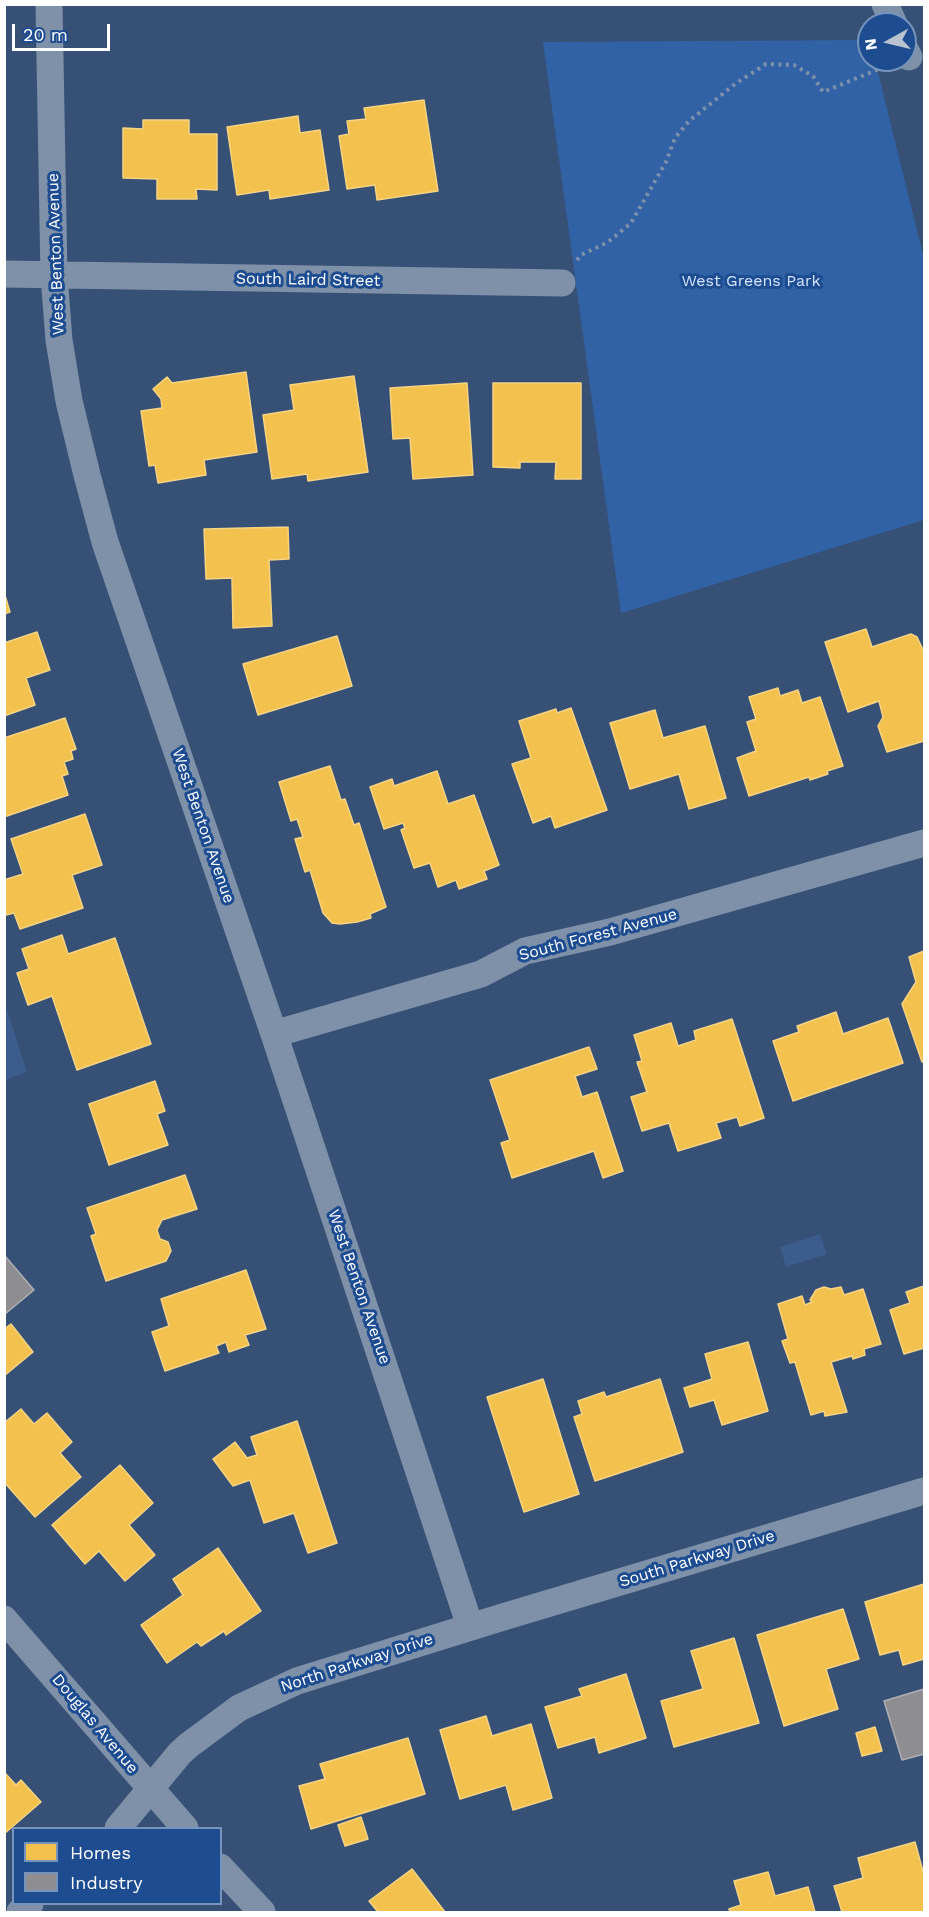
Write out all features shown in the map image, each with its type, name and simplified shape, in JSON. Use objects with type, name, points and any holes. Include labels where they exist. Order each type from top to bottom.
[{"type":"street","name":"West Benton Avenue","points":[[49,4],[54,276],[59,340],[69,401],[87,475],[105,542],[274,1034],[470,1626]]},
{"type":"street","name":"South Laird Street","points":[[4,274],[562,283]]},
{"type":"street","name":"South Forest Avenue","points":[[274,1034],[481,974],[525,951],[610,932],[924,843]]},
{"type":"street","name":"South Parkway Drive","points":[[470,1626],[924,1491]]},
{"type":"street","name":"Douglas Avenue","points":[[4,1619],[184,1827]]},
{"type":"street","name":"North Parkway Drive","points":[[119,1827],[180,1753],[239,1707],[297,1681],[470,1626]]},
{"type":"street","points":[[222,1869],[262,1912]]},
{"type":"path","points":[[562,283],[581,255],[608,242],[631,224],[666,162],[675,138],[689,121],[743,79],[766,64],[794,65],[813,76],[823,92],[872,72]]},
{"type":"green space","name":"West Greens Park","points":[[857,40],[857,72],[878,72],[924,259],[924,520],[621,613],[543,42]]},
{"type":"shaded area","points":[[5,1010],[7,1010],[27,1072],[5,1080]]},
{"type":"shaded area","points":[[820,1234],[827,1254],[786,1267],[780,1247]]},
{"type":"building: Homes","points":[[424,100],[438,191],[377,200],[375,185],[347,189],[339,136],[349,134],[347,121],[366,119],[364,108]]},
{"type":"building: Homes","points":[[298,116],[300,133],[320,130],[329,190],[270,199],[269,190],[237,195],[227,127]]},
{"type":"building: Homes","points":[[143,120],[189,120],[189,134],[217,134],[217,190],[196,189],[197,199],[157,199],[157,179],[123,178],[123,128],[143,129]]},
{"type":"building: Homes","points":[[246,372],[257,452],[204,460],[206,475],[158,483],[155,465],[149,466],[141,411],[162,408],[161,399],[153,389],[167,377],[172,383]]},
{"type":"building: Homes","points":[[354,376],[368,472],[308,481],[307,474],[272,479],[263,415],[294,410],[290,385]]},
{"type":"building: Homes","points":[[467,383],[473,475],[413,479],[410,438],[393,439],[390,388]]},
{"type":"building: Homes","points":[[493,383],[581,383],[581,479],[555,479],[556,462],[520,462],[520,468],[493,467]]},
{"type":"building: Homes","points":[[288,527],[289,559],[269,560],[272,626],[233,628],[232,578],[206,579],[204,529]]},
{"type":"building: Homes","points":[[4,592],[10,612],[4,614]]},
{"type":"building: Homes","points":[[866,629],[872,647],[911,634],[917,637],[924,652],[924,741],[887,752],[878,726],[883,717],[879,701],[848,712],[825,642]]},
{"type":"building: Homes","points":[[37,632],[50,670],[26,678],[35,705],[4,716],[4,643]]},
{"type":"building: Homes","points":[[337,636],[352,686],[258,715],[243,664]]},
{"type":"building: Homes","points":[[778,688],[780,696],[798,690],[802,703],[820,697],[843,766],[810,780],[809,777],[749,796],[737,758],[756,751],[747,722],[756,719],[749,697]]},
{"type":"building: Homes","points":[[571,708],[607,810],[555,828],[551,816],[533,823],[512,764],[531,758],[519,721],[556,709],[557,713]]},
{"type":"building: Homes","points":[[655,710],[663,738],[705,726],[726,798],[689,809],[679,774],[630,789],[610,723]]},
{"type":"building: Homes","points":[[65,718],[76,749],[71,751],[73,759],[64,762],[68,774],[62,776],[68,795],[4,817],[4,738]]},
{"type":"building: Homes","points":[[330,766],[341,800],[345,799],[354,825],[359,823],[386,907],[370,914],[371,918],[357,922],[332,923],[323,913],[310,870],[305,872],[295,839],[303,837],[297,819],[291,821],[279,782]]},
{"type":"building: Homes","points":[[437,771],[448,804],[474,795],[499,865],[484,871],[487,879],[459,889],[456,880],[438,887],[430,863],[414,868],[401,830],[405,828],[403,823],[384,829],[370,787],[392,779],[394,786]]},
{"type":"building: Homes","points":[[85,814],[102,865],[72,875],[83,908],[20,929],[14,913],[6,915],[4,910],[4,880],[23,874],[11,839]]},
{"type":"building: Homes","points":[[62,935],[68,954],[115,938],[151,1044],[77,1070],[52,996],[28,1005],[17,973],[29,969],[22,949]]},
{"type":"building: Homes","points":[[924,951],[924,1062],[922,1062],[902,1004],[916,982],[909,957]]},
{"type":"building: Homes","points":[[836,1012],[843,1034],[888,1018],[903,1063],[793,1101],[773,1041],[799,1032],[797,1026]]},
{"type":"building: Homes","points":[[732,1019],[764,1118],[740,1126],[737,1117],[716,1123],[721,1138],[678,1151],[669,1123],[642,1131],[631,1097],[647,1092],[637,1062],[642,1061],[634,1035],[671,1023],[678,1046],[696,1040],[694,1031]]},
{"type":"building: Homes","points":[[589,1047],[597,1069],[575,1076],[582,1097],[597,1092],[623,1171],[603,1178],[594,1151],[512,1178],[501,1143],[510,1140],[490,1080]]},
{"type":"building: Homes","points":[[155,1081],[165,1111],[157,1114],[168,1145],[109,1165],[89,1104]]},
{"type":"building: Homes","points":[[185,1175],[197,1209],[162,1220],[157,1230],[160,1239],[168,1242],[171,1251],[166,1261],[106,1281],[91,1236],[96,1234],[87,1208]]},
{"type":"building: Homes","points":[[246,1270],[266,1329],[245,1335],[249,1345],[229,1352],[226,1342],[216,1346],[219,1353],[165,1371],[152,1332],[169,1326],[161,1299]]},
{"type":"building: Homes","points":[[924,1286],[924,1348],[904,1354],[890,1310],[910,1303],[906,1292]]},
{"type":"building: Homes","points":[[824,1287],[831,1289],[841,1287],[844,1295],[863,1289],[881,1344],[864,1349],[865,1355],[831,1362],[847,1412],[825,1416],[824,1411],[811,1415],[795,1362],[790,1363],[782,1341],[788,1339],[778,1304],[802,1296],[805,1305],[812,1302],[810,1300],[816,1290]]},
{"type":"building: Homes","points":[[11,1324],[33,1352],[4,1376],[4,1329]]},
{"type":"building: Homes","points":[[748,1342],[768,1411],[722,1425],[714,1400],[690,1407],[684,1388],[712,1379],[705,1354]]},
{"type":"building: Homes","points":[[543,1379],[579,1494],[524,1512],[487,1397]]},
{"type":"building: Homes","points":[[660,1379],[683,1452],[595,1481],[574,1417],[582,1414],[578,1401],[604,1392],[606,1397]]},
{"type":"building: Homes","points":[[21,1409],[34,1424],[47,1413],[72,1442],[60,1453],[81,1477],[35,1517],[4,1482],[4,1423]]},
{"type":"building: Homes","points":[[297,1421],[337,1543],[308,1553],[294,1513],[264,1523],[250,1480],[233,1486],[213,1459],[235,1442],[247,1458],[257,1455],[251,1437]]},
{"type":"building: Homes","points":[[120,1465],[153,1503],[129,1525],[155,1555],[125,1581],[99,1551],[85,1564],[52,1525]]},
{"type":"building: Homes","points":[[218,1548],[261,1611],[226,1635],[224,1631],[201,1646],[197,1642],[167,1663],[141,1625],[183,1595],[173,1579]]},
{"type":"building: Homes","points":[[924,1584],[924,1659],[903,1665],[899,1650],[880,1655],[865,1602]]},
{"type":"building: Homes","points":[[843,1609],[859,1659],[826,1669],[838,1709],[784,1726],[757,1635]]},
{"type":"building: Homes","points":[[734,1638],[759,1723],[674,1747],[661,1701],[703,1689],[691,1651]]},
{"type":"building: Homes","points":[[626,1674],[646,1738],[599,1753],[595,1737],[558,1748],[545,1707],[582,1696],[579,1689]]},
{"type":"building: Homes","points":[[486,1716],[492,1736],[531,1724],[552,1798],[513,1810],[506,1785],[460,1799],[440,1730]]},
{"type":"building: Homes","points":[[875,1727],[882,1751],[862,1756],[856,1733]]},
{"type":"building: Homes","points":[[408,1738],[425,1794],[311,1829],[299,1786],[325,1779],[320,1764]]},
{"type":"building: Homes","points":[[4,1772],[16,1785],[21,1780],[41,1802],[4,1834]]},
{"type":"building: Homes","points":[[361,1817],[368,1839],[345,1846],[338,1825]]},
{"type":"building: Homes","points":[[915,1842],[924,1875],[924,1912],[842,1912],[834,1886],[863,1878],[858,1858]]},
{"type":"building: Homes","points":[[412,1869],[445,1912],[378,1912],[369,1901]]},
{"type":"building: Homes","points":[[768,1872],[775,1896],[808,1887],[815,1912],[730,1912],[729,1909],[741,1905],[734,1881]]},
{"type":"building: Industry","points":[[4,1257],[34,1290],[5,1314]]},
{"type":"building: Industry","points":[[924,1689],[924,1754],[902,1760],[884,1701]]}]
